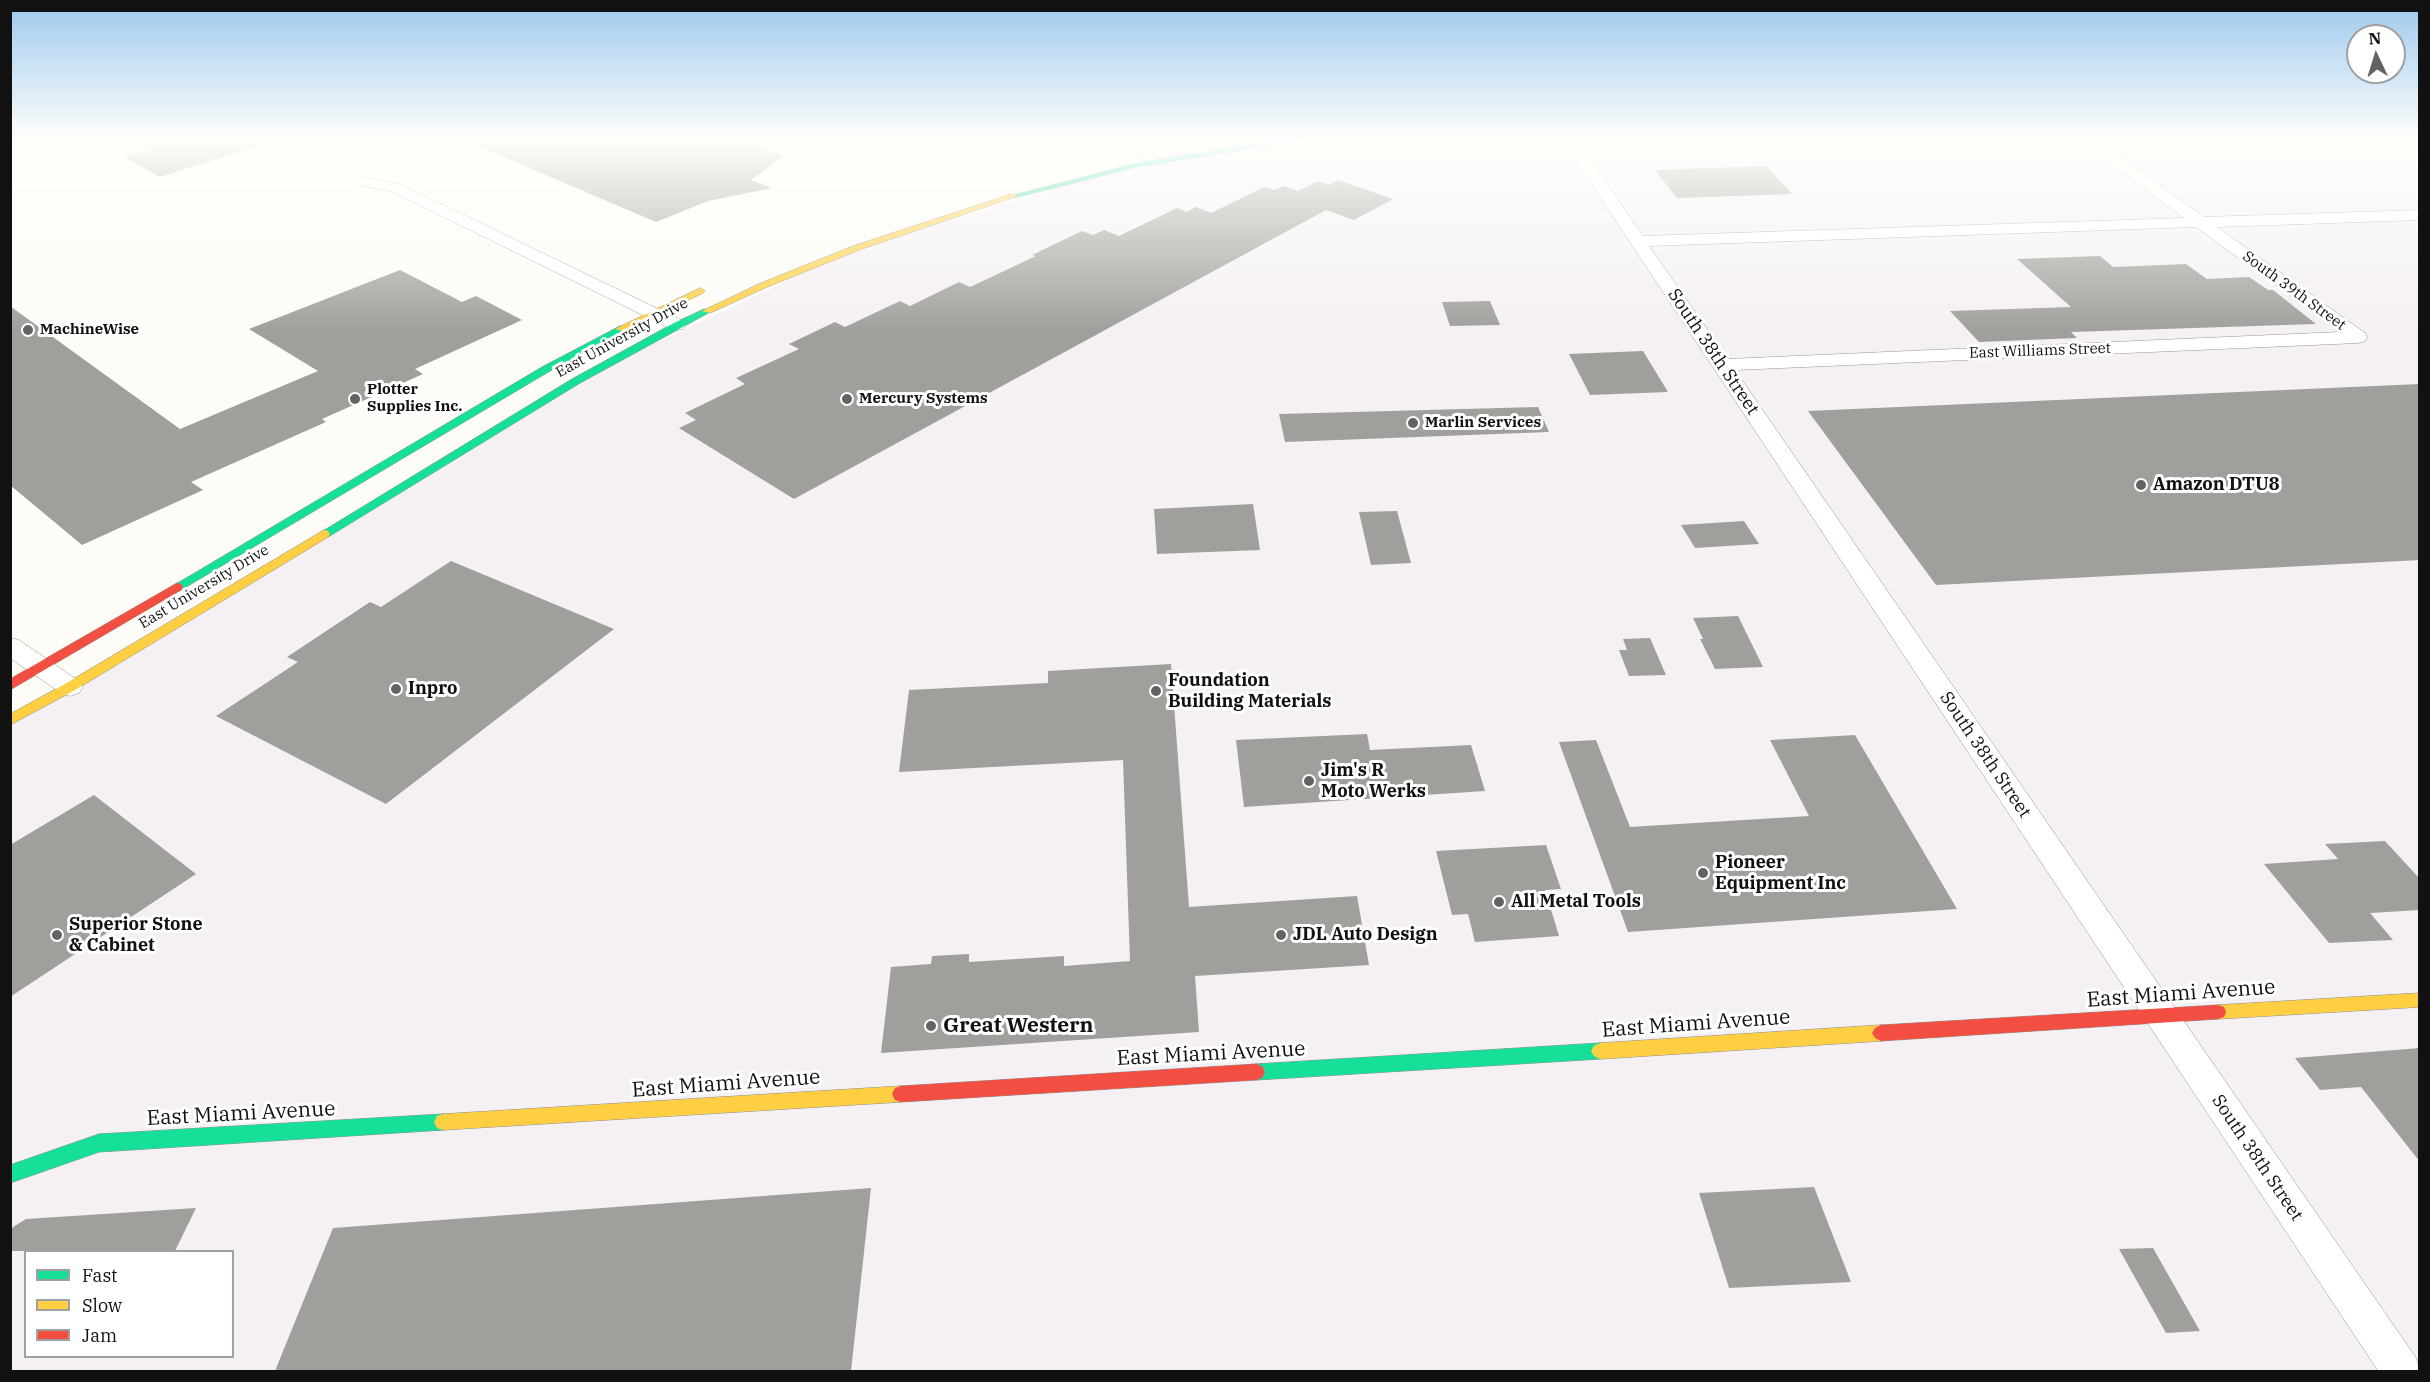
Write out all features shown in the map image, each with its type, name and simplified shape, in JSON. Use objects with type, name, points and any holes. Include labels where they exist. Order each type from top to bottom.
[{"type":"main road","name":"East University Drive","points":[[10,720],[70,687],[576,381],[677,326],[764,285],[856,248],[991,202]]},
{"type":"main road","name":"East University Drive","points":[[10,685],[546,369],[651,313],[714,285]]},
{"type":"main road","name":"East Miami Avenue","points":[[10,1174],[99,1143],[2420,1000]]},
{"type":"street","points":[[426,202],[677,326]]},
{"type":"street","name":"South 38th Street","points":[[1611,202],[2402,1371]]},
{"type":"street","name":"South 39th Street","points":[[2173,202],[2358,338]]},
{"type":"street","points":[[1636,241],[2420,215]]},
{"type":"street","name":"East Williams Street","points":[[1722,365],[2358,338]]},
{"type":"street","points":[[10,646],[44,667],[70,687]]},
{"type":"shaded area","points":[[1010,202],[2419,202],[2419,1371],[11,1371],[10,720],[576,381],[856,248]]},
{"type":"building","points":[[610,202],[704,202],[656,222]]},
{"type":"building","name":"Mercury Systems","points":[[1232,202],[1387,202],[1354,220],[1326,210],[794,499],[679,428],[696,420],[685,413],[745,384],[736,378],[799,349],[789,344],[835,322],[845,327],[900,301],[910,306],[959,282],[970,287],[1082,231],[1093,235],[1104,230],[1119,236],[1177,208],[1187,212],[1196,207],[1211,213]]},
{"type":"building","points":[[2100,256],[2113,267],[2186,264],[2207,279],[2249,277],[2268,290],[2273,290],[2316,324],[2071,332],[2077,338],[1979,342],[1950,311],[2071,307],[2017,259]]},
{"type":"building","points":[[400,270],[462,302],[476,296],[522,320],[415,369],[423,374],[322,419],[326,422],[191,482],[203,490],[82,545],[10,485],[10,306],[180,429],[318,371],[249,329]]},
{"type":"building","points":[[1490,301],[1500,325],[1450,326],[1442,302]]},
{"type":"building","points":[[1643,351],[1668,392],[1590,395],[1569,354]]},
{"type":"building","name":"Amazon DTU8","points":[[2420,384],[2420,560],[1936,585],[1808,411]]},
{"type":"building","name":"Marlin Services","points":[[1538,407],[1549,432],[1285,442],[1279,414]]},
{"type":"building","points":[[1253,504],[1260,550],[1157,554],[1154,509]]},
{"type":"building","points":[[1397,511],[1411,563],[1371,565],[1359,512]]},
{"type":"building","points":[[1744,521],[1759,544],[1695,548],[1681,525]]},
{"type":"building","name":"Inpro","points":[[451,561],[614,629],[386,804],[216,716],[298,662],[287,657],[370,602],[381,607]]},
{"type":"building","points":[[1738,616],[1763,667],[1715,669],[1700,639],[1703,639],[1693,618]]},
{"type":"building","points":[[1650,638],[1666,675],[1629,676],[1619,650],[1627,650],[1623,639]]},
{"type":"building","points":[[1171,664],[1189,907],[1357,896],[1369,965],[1195,976],[1199,1032],[881,1053],[891,967],[931,964],[932,956],[969,954],[969,962],[1064,956],[1064,966],[1130,961],[1123,760],[899,772],[909,690],[1048,683],[1048,671]]},
{"type":"building","name":"Jim's R Moto Werks","points":[[1367,734],[1370,750],[1471,745],[1485,791],[1244,807],[1236,740]]},
{"type":"building","points":[[1855,735],[1957,909],[1628,932],[1559,742],[1596,740],[1630,827],[1809,816],[1770,740]]},
{"type":"building","name":"Superior Stone & Cabinet","points":[[94,795],[196,874],[10,997],[10,845]]},
{"type":"building","points":[[2385,841],[2420,879],[2420,910],[2370,913],[2393,940],[2329,943],[2264,864],[2338,859],[2325,844]]},
{"type":"building","name":"All Metal Tools","points":[[1546,845],[1561,889],[1545,890],[1559,936],[1475,942],[1468,914],[1452,915],[1436,851]]},
{"type":"building","points":[[2420,1048],[2420,1162],[2361,1087],[2320,1090],[2295,1058]]},
{"type":"building","points":[[1814,1187],[1851,1282],[1729,1288],[1699,1193]]},
{"type":"building","points":[[871,1188],[851,1371],[275,1371],[333,1228]]},
{"type":"building","points":[[196,1208],[175,1250],[10,1251],[10,1229],[26,1219]]},
{"type":"building","points":[[2153,1248],[2200,1331],[2166,1333],[2119,1249]]},
{"type":"traffic: fast","points":[[324,534],[576,381],[707,311]]},
{"type":"traffic: fast","points":[[177,587],[546,369],[620,329]]},
{"type":"traffic: fast","points":[[1256,1072],[1600,1051]]},
{"type":"traffic: fast","points":[[10,1174],[99,1143],[443,1122]]},
{"type":"traffic: slow","points":[[707,311],[856,248],[994,202]]},
{"type":"traffic: slow","points":[[620,329],[700,291]]},
{"type":"traffic: slow","points":[[10,720],[70,687],[324,534]]},
{"type":"traffic: slow","points":[[2218,1012],[2420,1000]]},
{"type":"traffic: slow","points":[[1600,1051],[1881,1033]]},
{"type":"traffic: slow","points":[[443,1122],[901,1094]]},
{"type":"traffic: jam","points":[[10,685],[177,587]]},
{"type":"traffic: jam","points":[[1881,1033],[2218,1012]]},
{"type":"traffic: jam","points":[[901,1094],[1256,1072]]},
{"type":"place","name":"MachineWise","points":[[28,330]]},
{"type":"place","name":"Plotter Supplies Inc.","points":[[355,399]]},
{"type":"place","name":"Mercury Systems","points":[[847,399]]},
{"type":"place","name":"Marlin Services","points":[[1413,423]]},
{"type":"place","name":"Amazon DTU8","points":[[2141,485]]},
{"type":"place","name":"Inpro","points":[[396,689]]},
{"type":"place","name":"Foundation Building Materials","points":[[1156,691]]},
{"type":"place","name":"Jim's R Moto Werks","points":[[1309,781]]},
{"type":"place","name":"Pioneer Equipment Inc","points":[[1703,873]]},
{"type":"place","name":"All Metal Tools","points":[[1499,902]]},
{"type":"place","name":"Superior Stone & Cabinet","points":[[57,935]]},
{"type":"place","name":"JDL Auto Design","points":[[1281,935]]},
{"type":"place","name":"Great Western","points":[[931,1026]]}]
